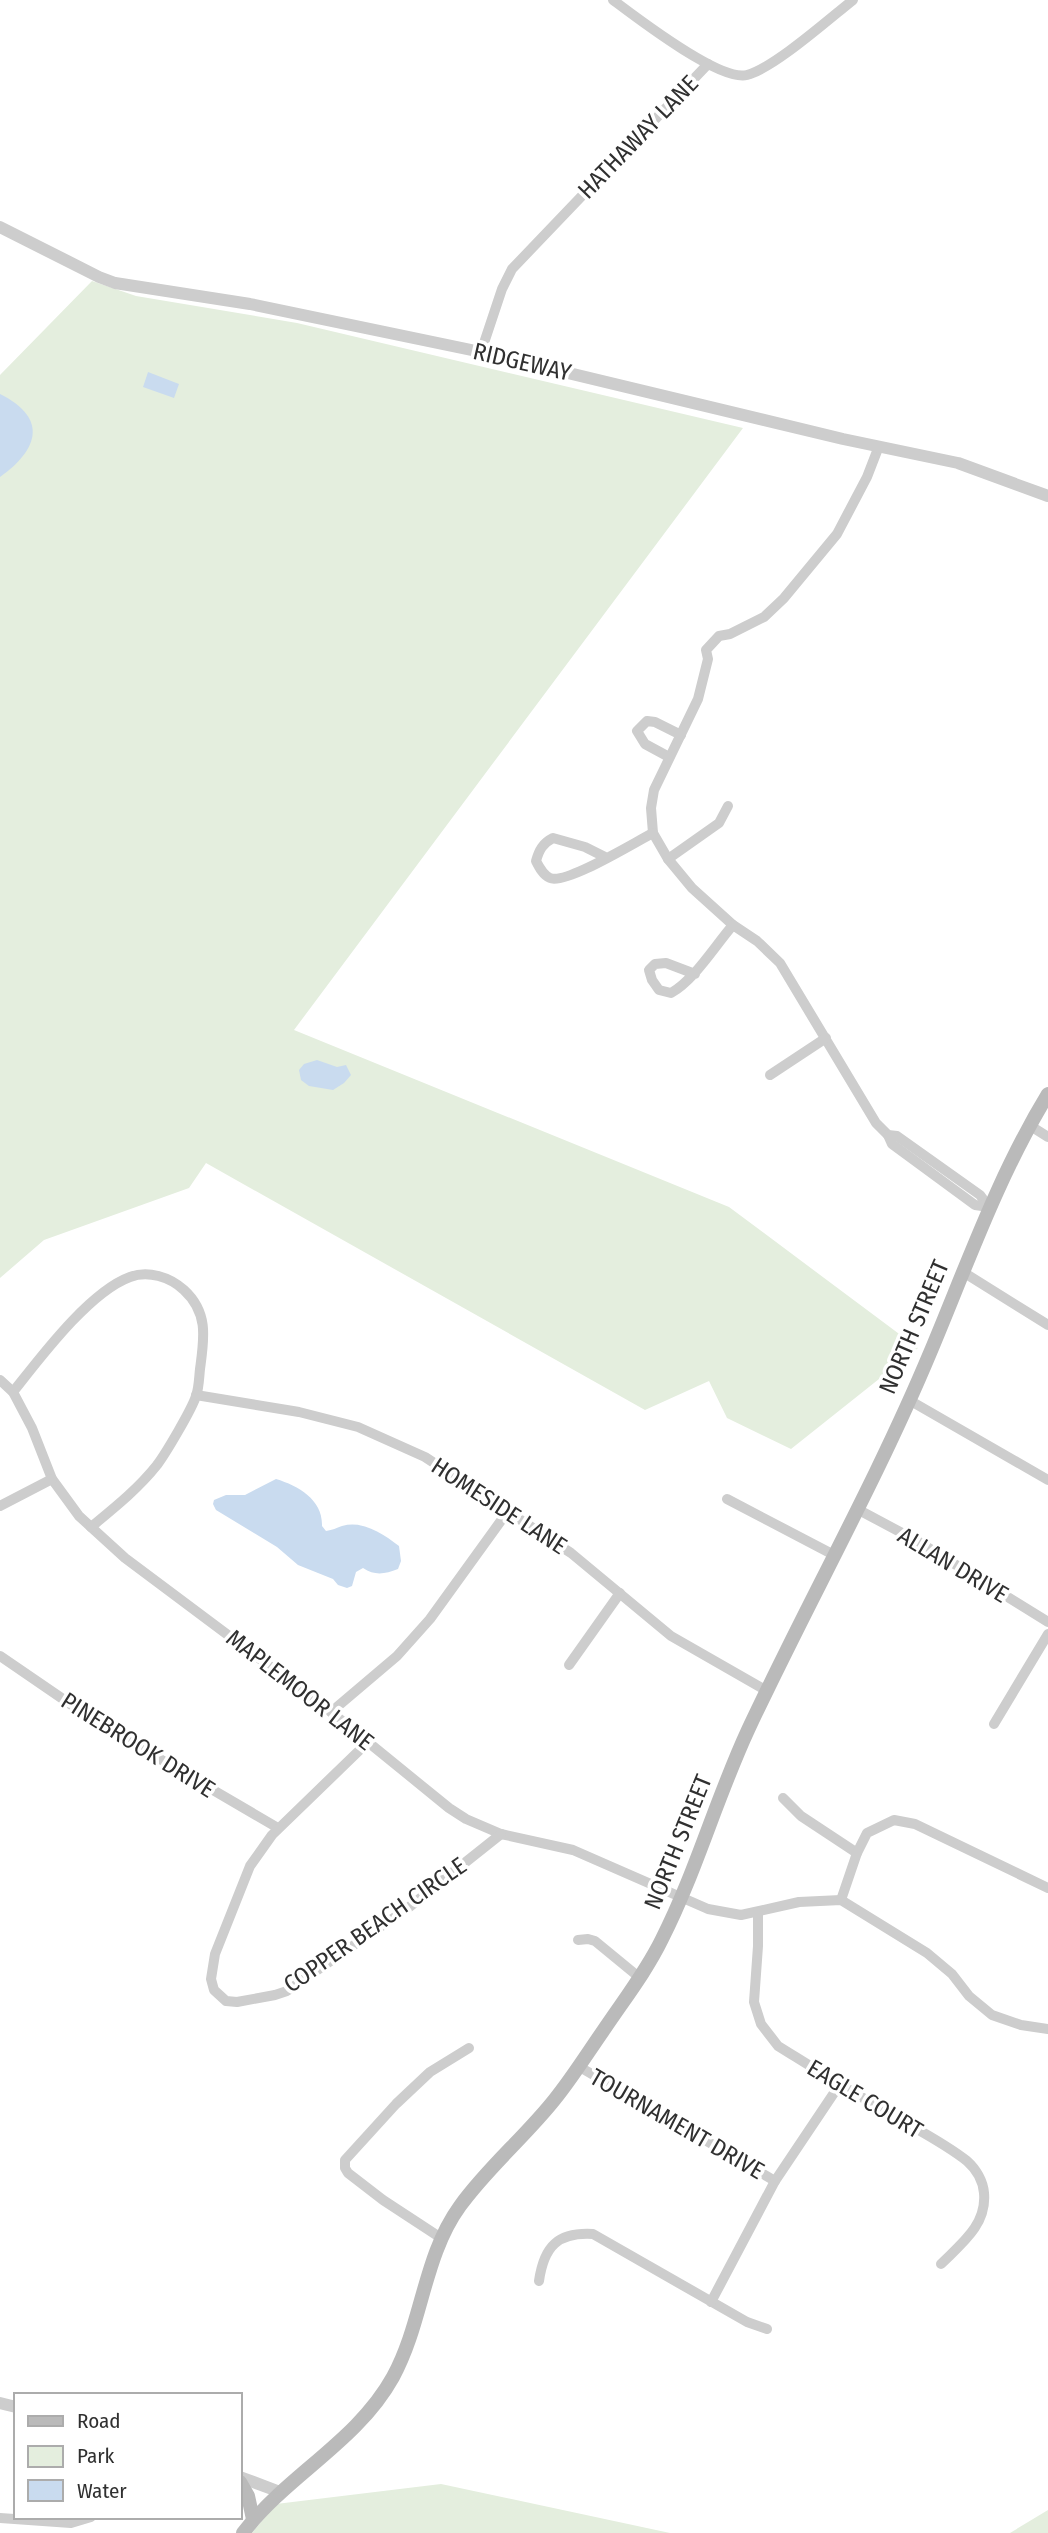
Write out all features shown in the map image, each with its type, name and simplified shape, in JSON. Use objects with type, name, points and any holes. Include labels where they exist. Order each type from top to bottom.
[{"type":"main road","name":"NORTH STREET","points":[[243,2533],[280,2492],[349,2434],[366,2415],[393,2376],[411,2335],[441,2238],[457,2210],[477,2183],[555,2099],[640,1978],[661,1942],[742,1745],[909,1400],[989,1207],[1029,1125],[1048,1094]]},
{"type":"main road","points":[[242,2486],[248,2496],[253,2519]]},
{"type":"street","points":[[613,0],[708,64]]},
{"type":"street","name":"HATHAWAY LANE","points":[[481,352],[502,289],[512,269],[708,64],[734,76],[748,75],[775,61],[853,0]]},
{"type":"street","name":"RIDGEWAY","points":[[0,227],[116,283],[250,304],[481,352],[958,463],[1048,496]]},
{"type":"street","points":[[879,446],[867,477],[837,534],[785,598],[764,617],[730,634],[708,659],[698,699],[654,790],[651,808],[653,833],[668,859],[692,888],[780,963],[876,1123],[888,1135],[892,1144],[967,1200],[975,1205],[989,1207]]},
{"type":"street","points":[[669,757],[645,744],[637,732],[647,721],[655,722],[681,735]]},
{"type":"street","points":[[668,859],[719,823],[729,807]]},
{"type":"street","points":[[607,858],[585,847],[553,838],[539,851],[536,861],[550,879],[564,879],[607,858],[653,833]]},
{"type":"street","points":[[695,974],[708,953],[733,925]]},
{"type":"street","points":[[770,1075],[826,1038]]},
{"type":"street","points":[[1029,1125],[1048,1137]]},
{"type":"street","points":[[962,1272],[1048,1325]]},
{"type":"street","points":[[13,1392],[60,1332],[121,1281],[142,1275],[168,1279],[181,1287],[200,1312],[205,1334],[196,1395],[158,1464],[135,1489],[91,1527]]},
{"type":"street","name":"MAPLEMOOR LANE","points":[[0,1380],[13,1392],[32,1428],[52,1479],[79,1516],[125,1558],[331,1712],[466,1819],[501,1833],[573,1850],[708,1909],[741,1915],[799,1902],[841,1900]]},
{"type":"street","name":"HOMESIDE LANE","points":[[196,1395],[299,1412],[358,1427],[425,1457],[571,1553],[671,1636],[767,1691]]},
{"type":"street","points":[[909,1400],[1048,1480]]},
{"type":"street","points":[[0,1506],[52,1479]]},
{"type":"street","points":[[727,1499],[834,1555]]},
{"type":"street","name":"ALLAN DRIVE","points":[[857,1509],[919,1542],[1048,1622]]},
{"type":"street","points":[[331,1712],[397,1656],[430,1619],[508,1511]]},
{"type":"street","points":[[569,1665],[620,1593]]},
{"type":"street","points":[[994,1724],[1048,1634]]},
{"type":"street","name":"PINEBROOK DRIVE","points":[[0,1656],[95,1721],[278,1828]]},
{"type":"street","name":"COPPER BEACH CIRCLE","points":[[368,1742],[278,1828],[250,1866],[215,1954],[211,1979],[214,1990],[226,2001],[237,2002],[287,1991],[408,1908],[501,1833]]},
{"type":"street","points":[[783,1798],[801,1816],[857,1853]]},
{"type":"street","points":[[1048,1888],[915,1824],[894,1820],[867,1833],[841,1900],[927,1953],[952,1974],[969,1996],[992,2015],[1021,2025],[1048,2029]]},
{"type":"street","name":"EAGLE COURT","points":[[758,1912],[754,2002],[761,2024],[778,2046],[968,2162],[981,2178],[984,2193],[979,2222],[973,2232],[942,2264]]},
{"type":"street","points":[[578,1940],[595,1941],[640,1978]]},
{"type":"street","points":[[441,2238],[348,2173],[345,2160],[396,2104],[430,2072],[469,2048]]},
{"type":"street","name":"TOURNAMENT DRIVE","points":[[578,2066],[775,2181]]},
{"type":"street","points":[[711,2302],[775,2181],[840,2084]]},
{"type":"street","points":[[540,2281],[542,2260],[554,2243],[572,2232],[593,2234],[747,2322],[767,2329]]},
{"type":"street","points":[[242,2478],[280,2492]]},
{"type":"street","points":[[14,2519],[71,2523],[84,2519]]},
{"type":"green space","points":[[92,281],[136,296],[297,323],[743,428],[294,1030],[729,1207],[918,1348],[791,1449],[727,1418],[709,1381],[645,1410],[206,1163],[189,1188],[44,1240],[0,1278],[0,375]]},
{"type":"green space","points":[[441,2484],[670,2533],[252,2533],[276,2504]]},
{"type":"green space","points":[[1048,2510],[1048,2533],[1010,2533]]},
{"type":"water","points":[[148,372],[179,384],[174,398],[143,387]]},
{"type":"water","points":[[0,394],[26,413],[33,434],[23,456],[0,477]]},
{"type":"water","points":[[317,1060],[337,1067],[346,1065],[351,1075],[333,1090],[309,1086],[301,1080],[299,1070],[304,1064]]},
{"type":"water","points":[[276,1479],[308,1495],[318,1509],[326,1531],[358,1525],[379,1533],[399,1546],[401,1561],[398,1569],[380,1573],[363,1568],[356,1572],[352,1586],[347,1588],[338,1585],[333,1579],[298,1565],[277,1547],[216,1510],[213,1504],[214,1500],[226,1495],[245,1495]]}]
